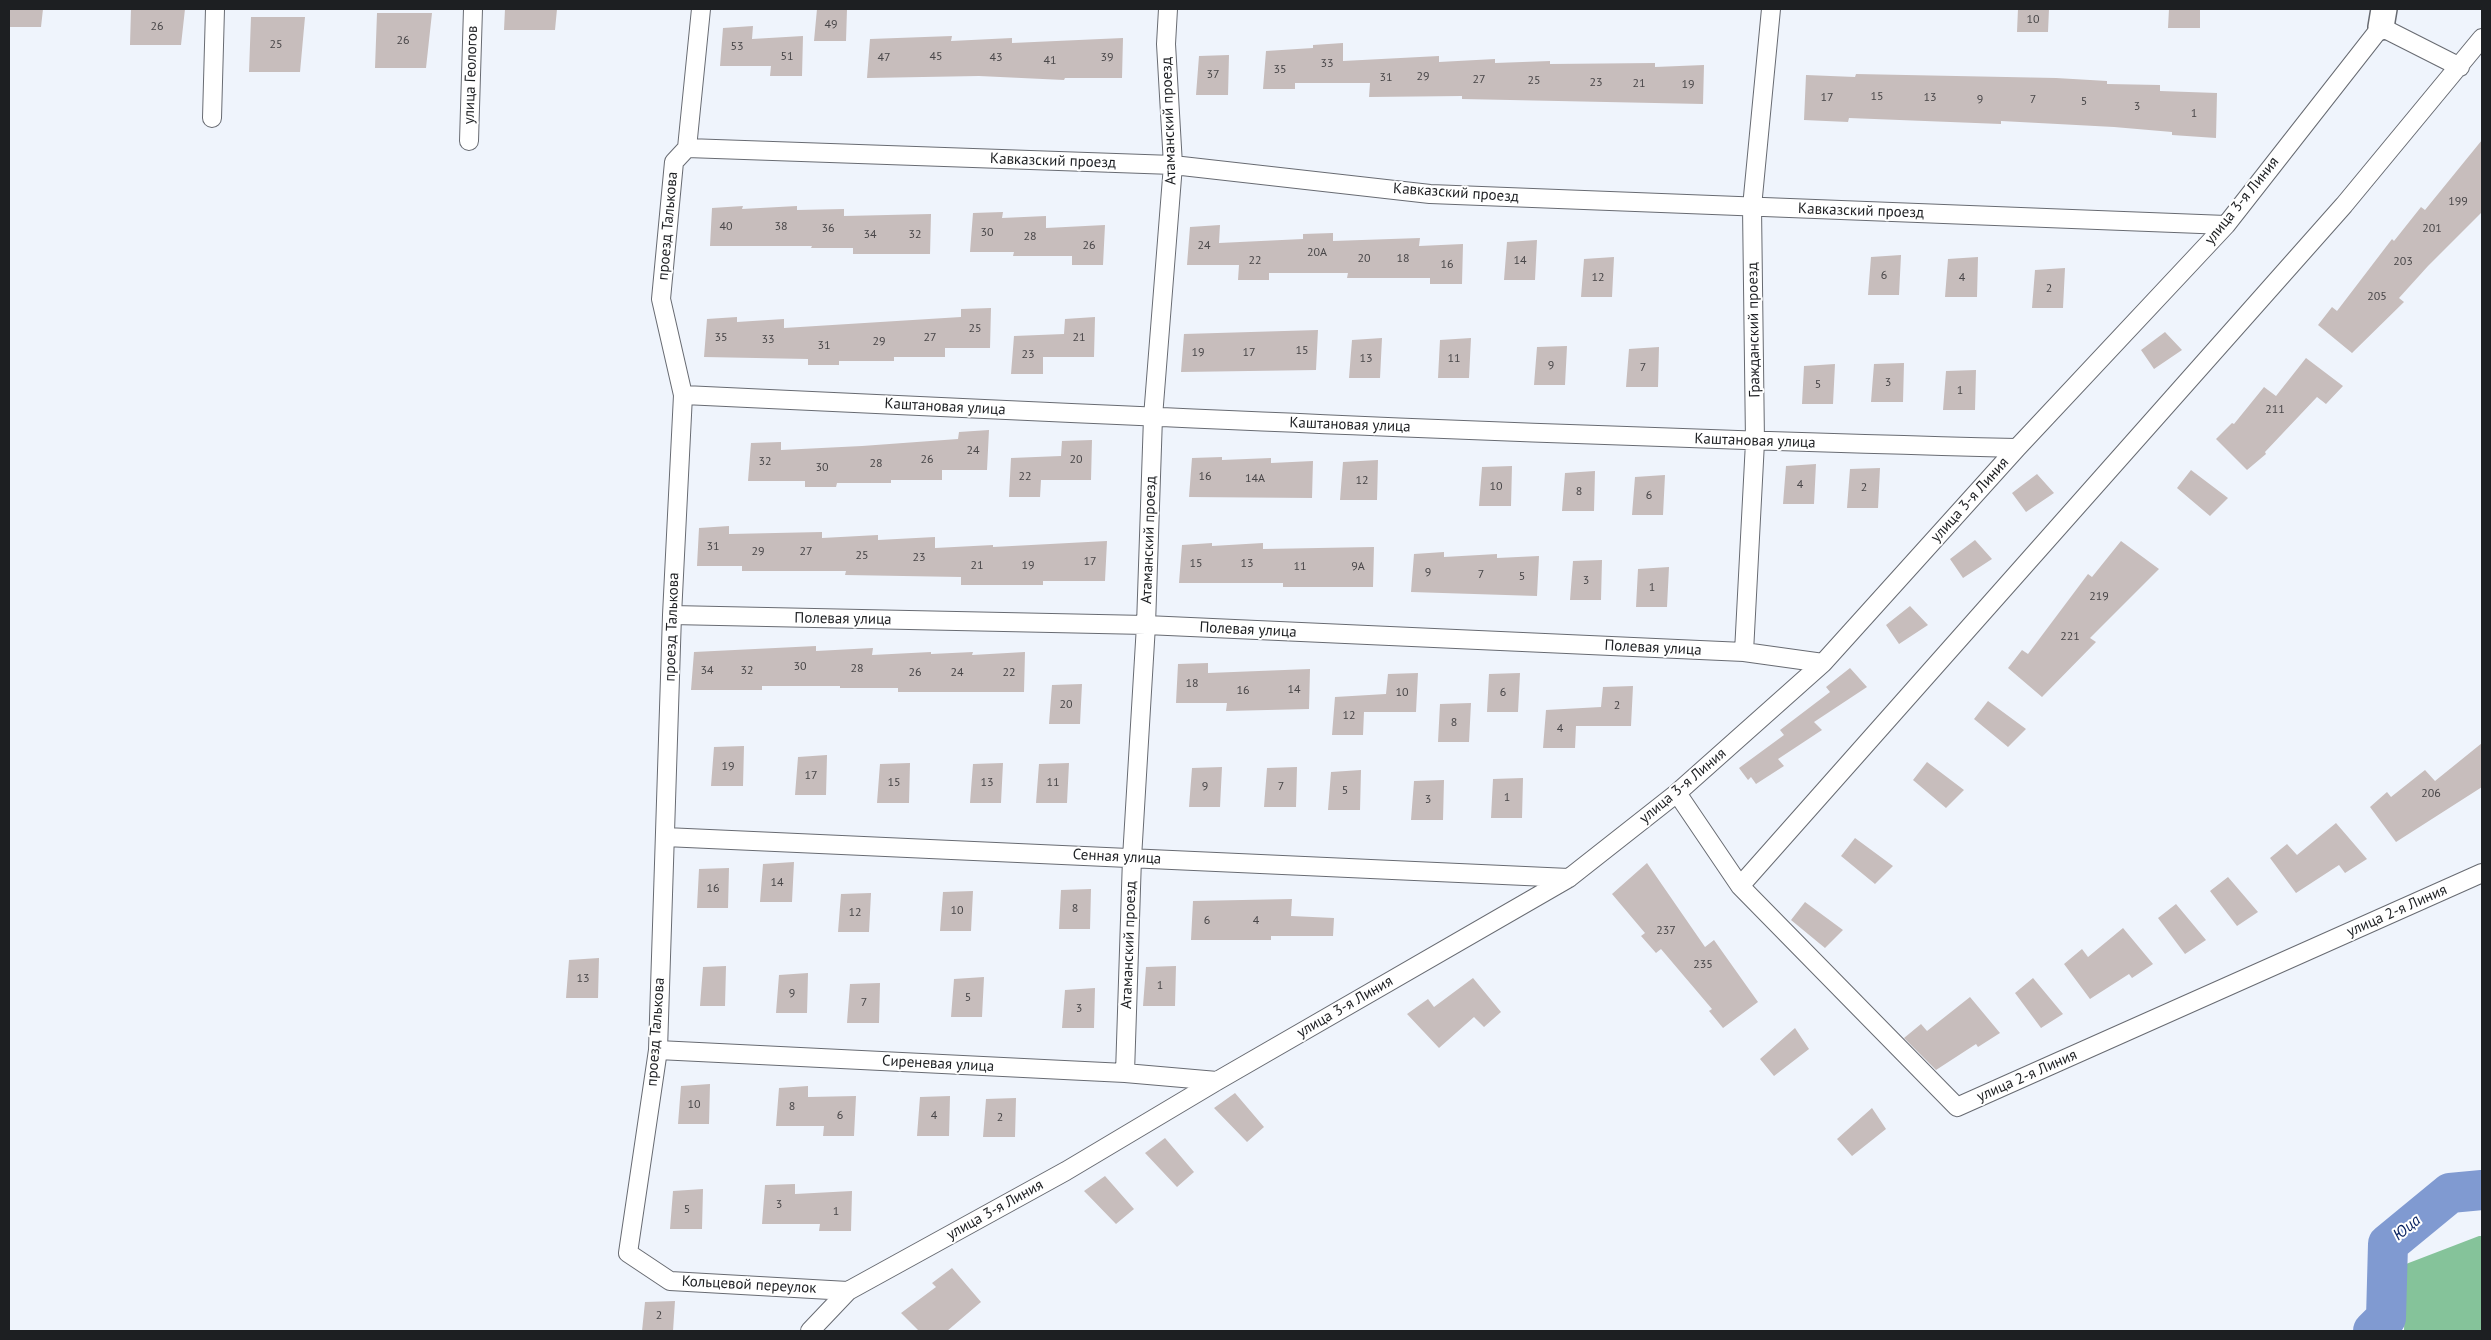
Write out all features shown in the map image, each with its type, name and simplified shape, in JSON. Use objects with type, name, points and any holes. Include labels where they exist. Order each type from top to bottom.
[{"type":"street","points":[[212,118],[216,9]]},
{"type":"street","name":"улица Геологов","points":[[470,141],[473,9]]},
{"type":"street","points":[[688,148],[701,9]]},
{"type":"street","name":"Атаманский проезд","points":[[1125,1073],[1132,858],[1146,625],[1153,417],[1174,165],[1166,44],[1168,9]]},
{"type":"street","name":"Гражданский проезд","points":[[1744,652],[1755,442],[1752,207],[1772,9]]},
{"type":"street","points":[[2383,18],[2460,67]]},
{"type":"street","name":"улица 3-я Линия","points":[[810,1331],[848,1291],[1066,1171],[1217,1080],[1569,878],[1677,793],[1823,663],[2017,448],[2226,225],[2383,18]]},
{"type":"street","points":[[1740,886],[2344,205],[2460,67],[2482,38]]},
{"type":"street","name":"Кавказский проезд","points":[[688,148],[1174,165],[1430,194],[2226,225]]},
{"type":"street","name":"проезд Талькова","points":[[628,1253],[658,1050],[672,615],[683,395],[661,299],[674,162],[688,148]]},
{"type":"street","name":"Каштановая улица","points":[[683,395],[1755,442],[2017,448]]},
{"type":"street","name":"Полевая улица","points":[[672,615],[1146,625],[1744,652],[1823,663]]},
{"type":"street","name":"улица 2-я Линия","points":[[1677,793],[1740,886],[1957,1107],[2482,873]]},
{"type":"street","name":"Сенная улица","points":[[665,837],[1569,878]]},
{"type":"street","name":"Сиреневая улица","points":[[658,1050],[1125,1073],[1217,1080]]},
{"type":"street","name":"Кольцевой переулок","points":[[628,1253],[670,1281],[848,1291]]},
{"type":"green space","points":[[2482,1236],[2482,1331],[2404,1331],[2406,1264]]},
{"type":"building","points":[[9,9],[43,9],[41,27],[9,27]]},
{"type":"building","points":[[131,9],[185,9],[181,45],[130,45]]},
{"type":"building","points":[[505,9],[557,9],[555,30],[504,30]]},
{"type":"building","points":[[817,9],[847,9],[846,41],[814,41]]},
{"type":"building","points":[[2018,9],[2049,9],[2048,32],[2017,32]]},
{"type":"building","points":[[2169,9],[2200,9],[2200,28],[2168,28]]},
{"type":"building","points":[[377,13],[432,13],[426,68],[375,68]]},
{"type":"building","points":[[251,17],[305,17],[300,72],[249,72]]},
{"type":"building","points":[[753,26],[752,39],[803,36],[802,76],[770,76],[771,66],[720,66],[723,28]]},
{"type":"building","points":[[952,36],[951,41],[1012,38],[1012,43],[1123,38],[1122,78],[1065,78],[1064,80],[979,76],[867,78],[870,39]]},
{"type":"building","points":[[1343,43],[1343,61],[1439,56],[1439,62],[1495,59],[1495,63],[1550,61],[1550,64],[1655,63],[1655,67],[1704,65],[1703,104],[1462,99],[1462,96],[1369,97],[1370,83],[1295,83],[1295,89],[1263,89],[1266,51],[1313,48],[1313,45]]},
{"type":"building","points":[[1229,55],[1228,95],[1196,95],[1199,56]]},
{"type":"building","points":[[1856,74],[2056,78],[2107,81],[2107,84],[2160,85],[2160,91],[2217,93],[2216,138],[2172,135],[2172,132],[2114,127],[2001,121],[2001,124],[1849,118],[1848,122],[1804,120],[1806,75],[1855,77]]},
{"type":"building","points":[[2482,140],[2482,212],[2399,298],[2404,302],[2352,353],[2318,325],[2332,307],[2337,311],[2392,239],[2394,241],[2421,207],[2425,210]]},
{"type":"building","points":[[743,206],[742,209],[797,206],[797,210],[844,209],[844,216],[931,214],[930,254],[853,254],[853,248],[811,248],[812,246],[710,246],[712,208]]},
{"type":"building","points":[[1003,212],[1002,218],[1046,216],[1046,228],[1105,225],[1103,265],[1072,265],[1072,256],[1013,256],[1014,252],[970,252],[973,213]]},
{"type":"building","points":[[1220,225],[1219,243],[1303,239],[1303,234],[1333,233],[1333,241],[1420,238],[1419,246],[1463,244],[1462,284],[1430,284],[1430,278],[1347,278],[1348,273],[1269,273],[1269,280],[1238,280],[1239,265],[1187,265],[1190,227]]},
{"type":"building","points":[[1537,240],[1535,280],[1504,280],[1507,242]]},
{"type":"building","points":[[1901,255],[1899,295],[1868,295],[1871,257]]},
{"type":"building","points":[[1614,257],[1612,297],[1581,297],[1584,259]]},
{"type":"building","points":[[1978,257],[1977,297],[1945,297],[1948,259]]},
{"type":"building","points":[[2065,268],[2063,308],[2032,308],[2035,270]]},
{"type":"building","points":[[991,308],[990,348],[945,348],[945,357],[894,357],[894,361],[839,361],[839,365],[808,365],[808,359],[704,357],[707,319],[737,317],[737,322],[784,319],[784,328],[961,317],[961,309]]},
{"type":"building","points":[[1095,317],[1094,357],[1043,357],[1043,374],[1011,374],[1014,336],[1064,334],[1065,319]]},
{"type":"building","points":[[1318,330],[1316,370],[1181,372],[1184,334]]},
{"type":"building","points":[[2165,332],[2182,350],[2154,369],[2141,350]]},
{"type":"building","points":[[1382,338],[1380,378],[1349,378],[1352,340]]},
{"type":"building","points":[[1471,338],[1469,378],[1438,378],[1440,340]]},
{"type":"building","points":[[1567,346],[1565,385],[1534,385],[1537,347]]},
{"type":"building","points":[[1659,347],[1658,387],[1626,387],[1629,349]]},
{"type":"building","points":[[2306,358],[2343,386],[2326,404],[2317,397],[2265,452],[2266,454],[2247,470],[2216,439],[2232,423],[2234,424],[2264,387],[2276,396]]},
{"type":"building","points":[[1904,363],[1903,402],[1871,402],[1874,364]]},
{"type":"building","points":[[1835,364],[1833,404],[1802,404],[1804,366]]},
{"type":"building","points":[[1976,370],[1975,410],[1943,410],[1946,371]]},
{"type":"building","points":[[989,430],[987,470],[942,470],[942,480],[891,480],[891,483],[837,483],[836,487],[805,487],[805,481],[748,481],[751,443],[781,442],[781,450],[862,446],[958,439],[959,432]]},
{"type":"building","points":[[1092,440],[1091,480],[1041,480],[1040,497],[1009,497],[1011,458],[1061,456],[1062,441]]},
{"type":"building","points":[[1222,457],[1222,460],[1271,458],[1271,463],[1313,461],[1312,498],[1189,497],[1192,458]]},
{"type":"building","points":[[1378,460],[1377,500],[1340,500],[1343,462]]},
{"type":"building","points":[[1816,464],[1814,504],[1783,504],[1786,466]]},
{"type":"building","points":[[1512,466],[1511,506],[1479,506],[1482,467]]},
{"type":"building","points":[[1880,468],[1878,508],[1847,508],[1850,469]]},
{"type":"building","points":[[2191,470],[2228,498],[2210,516],[2177,488]]},
{"type":"building","points":[[1595,471],[1594,511],[1562,511],[1565,473]]},
{"type":"building","points":[[2037,474],[2054,493],[2026,512],[2012,493]]},
{"type":"building","points":[[1665,475],[1663,515],[1632,515],[1635,477]]},
{"type":"building","points":[[729,526],[729,534],[822,532],[822,538],[878,535],[878,540],[935,537],[935,548],[1107,541],[1105,581],[1043,581],[1043,585],[961,585],[961,577],[845,575],[846,571],[742,571],[742,566],[697,566],[699,528]]},
{"type":"building","points":[[1975,540],[1992,559],[1963,578],[1950,559]]},
{"type":"building","points":[[2121,541],[2159,569],[2090,638],[2096,642],[2042,697],[2008,668],[2022,650],[2028,654],[2088,574],[2092,577]]},
{"type":"building","points":[[1212,543],[1212,546],[1263,543],[1263,549],[1374,547],[1373,587],[1283,587],[1283,583],[1179,583],[1182,545]]},
{"type":"building","points":[[1444,552],[1444,557],[1497,554],[1497,558],[1539,556],[1537,596],[1411,592],[1414,554]]},
{"type":"building","points":[[1602,560],[1601,600],[1570,600],[1573,561]]},
{"type":"building","points":[[1669,567],[1667,607],[1636,607],[1638,569]]},
{"type":"building","points":[[1910,606],[1928,625],[1899,644],[1886,625]]},
{"type":"building","points":[[816,646],[816,651],[873,648],[872,655],[973,652],[972,655],[1025,652],[1024,692],[898,692],[898,688],[840,688],[840,686],[762,686],[762,690],[691,690],[694,652]]},
{"type":"building","points":[[1208,663],[1208,673],[1310,669],[1309,709],[1226,711],[1227,703],[1176,703],[1178,664]]},
{"type":"building","points":[[1850,668],[1867,687],[1814,722],[1822,730],[1778,759],[1784,766],[1756,784],[1751,777],[1748,780],[1739,768],[1784,735],[1780,730],[1830,692],[1826,687]]},
{"type":"building","points":[[1418,673],[1416,712],[1364,712],[1363,735],[1332,735],[1335,697],[1386,694],[1388,674]]},
{"type":"building","points":[[1520,673],[1518,712],[1487,712],[1489,674]]},
{"type":"building","points":[[1082,684],[1080,724],[1049,724],[1052,685]]},
{"type":"building","points":[[1633,686],[1631,726],[1576,726],[1575,748],[1543,748],[1546,710],[1601,707],[1603,687]]},
{"type":"building","points":[[1988,701],[2026,729],[2008,747],[1974,719]]},
{"type":"building","points":[[1471,703],[1469,742],[1438,742],[1440,704]]},
{"type":"building","points":[[2482,743],[2482,787],[2396,842],[2370,807],[2387,792],[2391,797],[2425,770],[2435,781]]},
{"type":"building","points":[[744,746],[743,786],[711,786],[714,747]]},
{"type":"building","points":[[827,755],[826,795],[795,795],[798,757]]},
{"type":"building","points":[[1927,762],[1964,790],[1946,808],[1913,780]]},
{"type":"building","points":[[910,763],[909,803],[877,803],[880,764]]},
{"type":"building","points":[[1003,763],[1001,803],[970,803],[973,764]]},
{"type":"building","points":[[1069,763],[1067,803],[1036,803],[1039,764]]},
{"type":"building","points":[[1222,767],[1220,807],[1189,807],[1192,768]]},
{"type":"building","points":[[1297,767],[1296,807],[1264,807],[1267,768]]},
{"type":"building","points":[[1361,770],[1360,810],[1328,810],[1331,772]]},
{"type":"building","points":[[1523,778],[1522,818],[1491,818],[1493,779]]},
{"type":"building","points":[[1444,780],[1443,820],[1411,820],[1414,781]]},
{"type":"building","points":[[2336,823],[2367,859],[2345,873],[2339,865],[2296,893],[2270,858],[2287,844],[2297,855]]},
{"type":"building","points":[[1855,838],[1893,866],[1875,884],[1841,856]]},
{"type":"building","points":[[794,862],[792,902],[760,902],[763,864]]},
{"type":"building","points":[[1647,863],[1705,947],[1714,940],[1758,1002],[1723,1028],[1709,1011],[1712,1009],[1661,949],[1656,953],[1641,936],[1645,933],[1612,894]]},
{"type":"building","points":[[729,868],[728,908],[697,908],[699,869]]},
{"type":"building","points":[[2228,877],[2258,912],[2237,926],[2210,891]]},
{"type":"building","points":[[1091,889],[1090,929],[1059,929],[1061,890]]},
{"type":"building","points":[[973,891],[971,931],[940,931],[943,892]]},
{"type":"building","points":[[871,893],[869,932],[838,932],[841,894]]},
{"type":"building","points":[[1292,899],[1291,916],[1334,918],[1333,936],[1271,936],[1271,940],[1191,940],[1193,901]]},
{"type":"building","points":[[1805,902],[1843,930],[1825,948],[1791,920]]},
{"type":"building","points":[[2176,904],[2206,940],[2185,954],[2158,918]]},
{"type":"building","points":[[2123,928],[2153,964],[2132,978],[2129,974],[2090,999],[2064,964],[2082,949],[2088,957]]},
{"type":"building","points":[[599,958],[598,998],[566,998],[569,960]]},
{"type":"building","points":[[726,966],[725,1006],[700,1006],[703,967]]},
{"type":"building","points":[[1176,966],[1175,1006],[1143,1006],[1146,967]]},
{"type":"building","points":[[808,973],[807,1013],[776,1013],[779,975]]},
{"type":"building","points":[[984,977],[982,1017],[951,1017],[954,979]]},
{"type":"building","points":[[1473,978],[1501,1012],[1484,1027],[1474,1017],[1439,1048],[1407,1014],[1428,999],[1434,1007]]},
{"type":"building","points":[[2033,978],[2063,1014],[2041,1028],[2015,993]]},
{"type":"building","points":[[880,983],[879,1023],[847,1023],[850,984]]},
{"type":"building","points":[[1095,988],[1094,1028],[1062,1028],[1065,990]]},
{"type":"building","points":[[1970,997],[2000,1033],[1978,1047],[1976,1044],[1936,1070],[1904,1038],[1921,1024],[1927,1031]]},
{"type":"building","points":[[1795,1028],[1809,1049],[1774,1076],[1760,1059]]},
{"type":"building","points":[[710,1084],[709,1124],[678,1124],[681,1086]]},
{"type":"building","points":[[808,1086],[808,1097],[856,1096],[854,1136],[823,1136],[824,1126],[776,1126],[779,1088]]},
{"type":"building","points":[[1235,1093],[1264,1127],[1247,1142],[1214,1108]]},
{"type":"building","points":[[950,1096],[949,1136],[917,1136],[920,1097]]},
{"type":"building","points":[[1016,1098],[1015,1137],[983,1137],[986,1099]]},
{"type":"building","points":[[1872,1108],[1886,1129],[1852,1156],[1837,1139]]},
{"type":"building","points":[[1165,1138],[1194,1172],[1177,1187],[1145,1153]]},
{"type":"building","points":[[1105,1176],[1134,1209],[1116,1224],[1084,1191]]},
{"type":"building","points":[[795,1184],[795,1194],[852,1191],[851,1231],[819,1231],[820,1224],[762,1224],[765,1185]]},
{"type":"building","points":[[703,1189],[702,1229],[670,1229],[673,1191]]},
{"type":"building","points":[[952,1268],[981,1302],[947,1331],[919,1331],[901,1313],[936,1287],[932,1283]]},
{"type":"building","points":[[675,1301],[673,1331],[642,1331],[645,1302]]},
{"type":"waterway","name":"Юца","points":[[2373,1331],[2386,1318],[2388,1244],[2450,1193],[2482,1190]]}]
